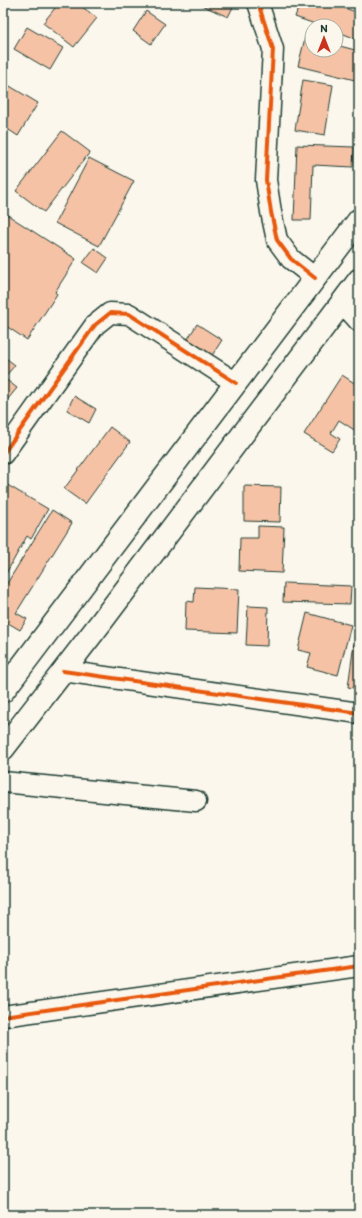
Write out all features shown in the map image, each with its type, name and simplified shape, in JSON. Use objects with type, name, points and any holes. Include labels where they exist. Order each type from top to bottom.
[{"type":"main road","points":[[3,691],[359,220]]},
{"type":"main road","points":[[3,749],[359,280]]},
{"type":"street","points":[[258,3],[273,49],[266,180],[271,212],[277,240],[291,259],[315,278]]},
{"type":"street","points":[[342,302],[359,321]]},
{"type":"street","points":[[3,454],[95,325],[110,313],[129,314],[236,383]]},
{"type":"street","points":[[63,671],[359,713]]},
{"type":"street","points":[[3,782],[196,801]]},
{"type":"street","points":[[3,1016],[359,966]]},
{"type":"building","points":[[59,3],[77,3],[97,18],[74,47],[43,23]]},
{"type":"building","points":[[197,3],[235,3],[228,17]]},
{"type":"building","points":[[300,3],[330,3],[359,13],[359,40],[344,34],[344,18],[304,18],[304,20],[295,17]]},
{"type":"building","points":[[146,11],[165,24],[151,44],[133,31]]},
{"type":"building","points":[[27,27],[63,48],[50,70],[14,49]]},
{"type":"building","points":[[304,42],[304,58],[344,58],[344,47],[359,51],[359,81],[298,66]]},
{"type":"building","points":[[303,80],[333,85],[325,135],[295,130]]},
{"type":"building","points":[[3,82],[38,103],[18,136],[3,126]]},
{"type":"building","points":[[62,131],[90,152],[44,212],[16,191]]},
{"type":"building","points":[[297,145],[354,147],[353,167],[313,165],[311,220],[294,220]]},
{"type":"building","points":[[89,158],[134,181],[99,246],[55,223]]},
{"type":"building","points":[[3,212],[76,259],[55,292],[57,294],[27,340],[3,324]]},
{"type":"building","points":[[94,248],[108,258],[98,273],[83,263]]},
{"type":"building","points":[[197,324],[222,340],[211,357],[186,342]]},
{"type":"building","points":[[3,356],[15,365],[4,378],[17,388],[3,405]]},
{"type":"building","points":[[342,375],[359,386],[359,433],[339,420],[331,433],[340,439],[332,451],[304,434]]},
{"type":"building","points":[[74,396],[96,409],[89,423],[67,410]]},
{"type":"building","points":[[110,427],[130,442],[85,504],[64,489]]},
{"type":"building","points":[[4,483],[48,509],[31,539],[27,536],[3,579]]},
{"type":"building","points":[[244,486],[281,487],[280,522],[244,521]]},
{"type":"building","points":[[52,510],[72,523],[16,613],[27,619],[20,630],[3,620],[3,590]]},
{"type":"building","points":[[258,526],[284,527],[282,573],[239,571],[240,538],[258,538]]},
{"type":"building","points":[[284,583],[351,586],[350,604],[283,602]]},
{"type":"building","points":[[195,587],[239,589],[237,633],[185,631],[186,601],[194,602]]},
{"type":"building","points":[[248,606],[268,607],[267,646],[246,645]]},
{"type":"building","points":[[307,613],[351,625],[338,675],[307,667],[311,653],[298,650]]},
{"type":"building","points":[[359,616],[359,642],[356,642]]},
{"type":"building","points":[[354,644],[359,644],[359,689],[348,687]]},
{"type":"cycle path","points":[[258,3],[273,49],[266,180],[271,212],[277,240],[291,259],[315,278]]},
{"type":"cycle path","points":[[3,454],[95,325],[110,313],[129,314],[236,383]]},
{"type":"cycle path","points":[[63,671],[359,713]]},
{"type":"cycle path","points":[[3,1016],[359,966]]}]
